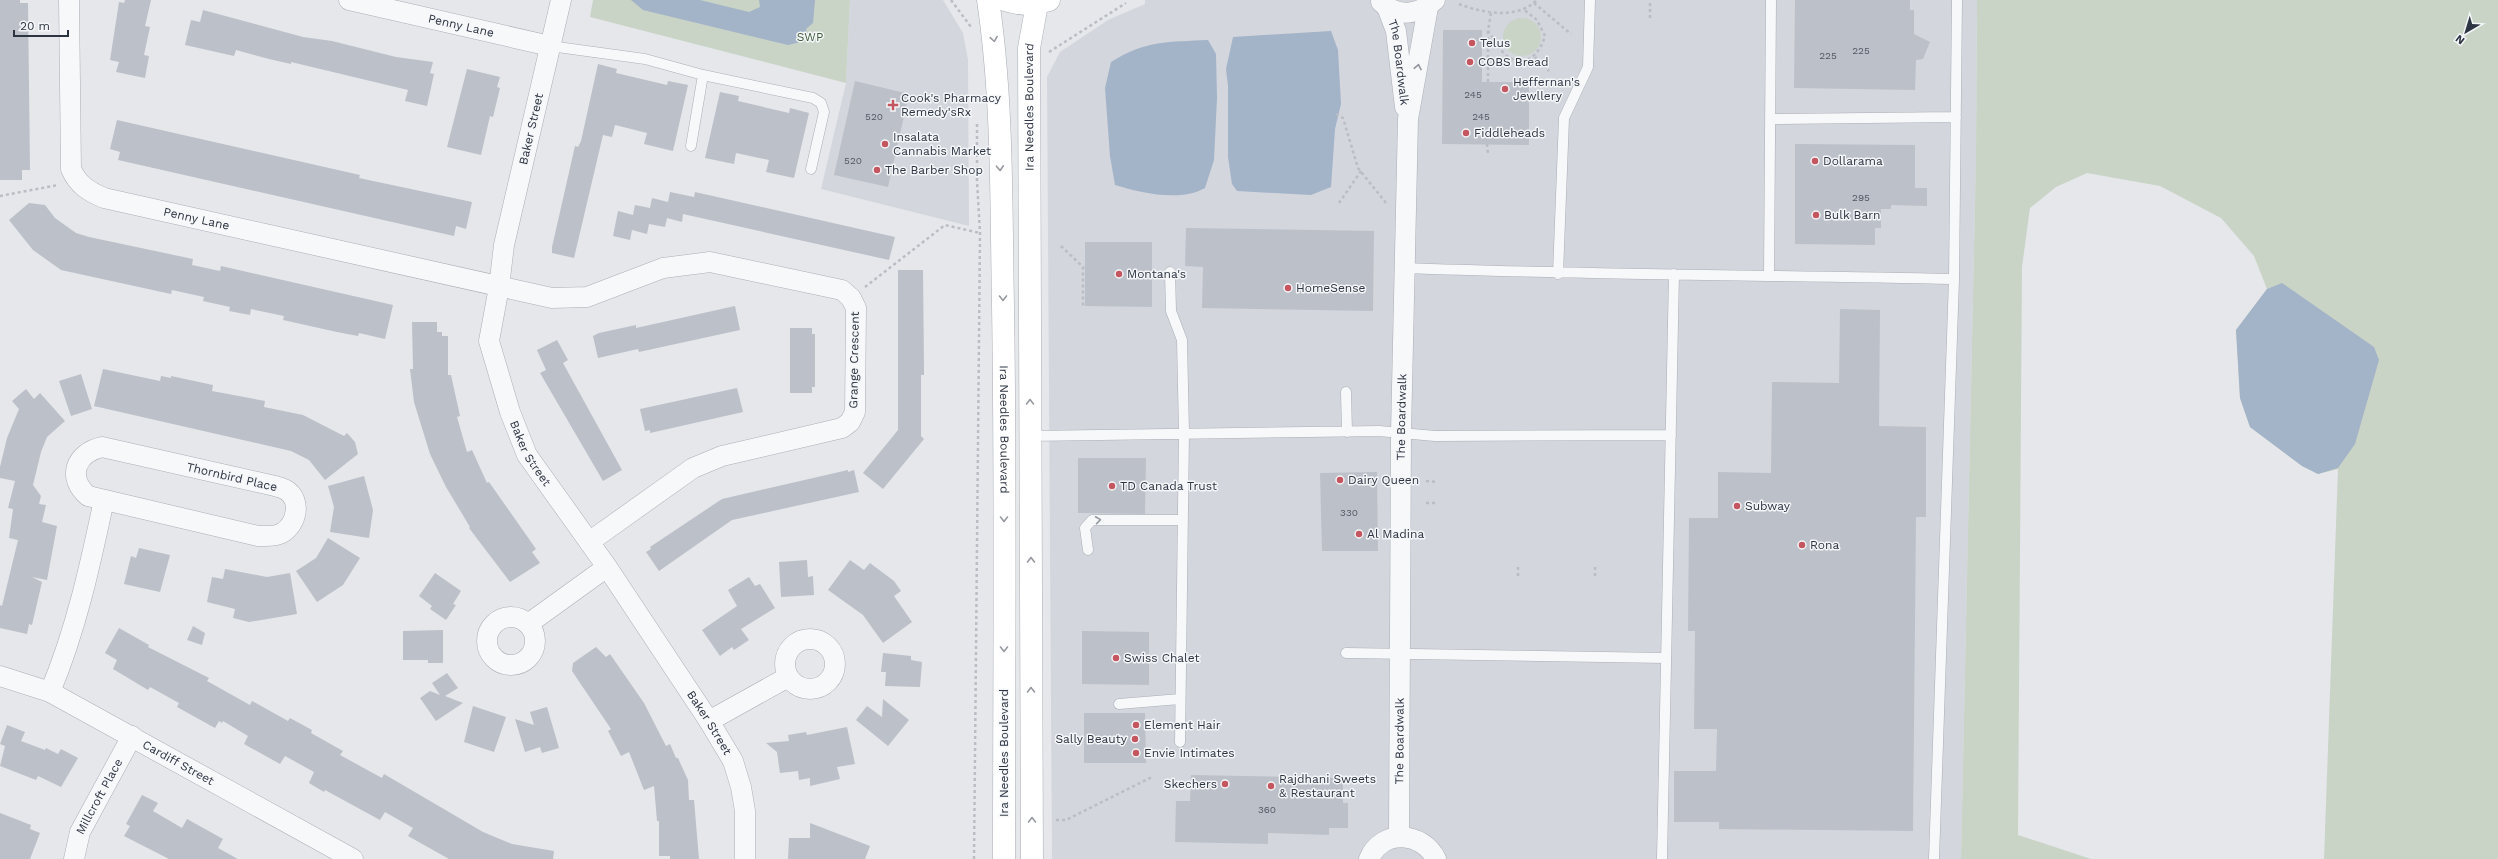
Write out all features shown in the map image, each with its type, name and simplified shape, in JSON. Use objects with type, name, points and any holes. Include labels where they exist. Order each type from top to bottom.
[{"type":"main road","name":"Ira Needles Boulevard","points":[[988,0],[995,46],[1001,182],[1004,382],[1004,859]]},
{"type":"main road","points":[[1005,0],[1019,4],[1043,2]]},
{"type":"main road","name":"Ira Needles Boulevard","points":[[1032,859],[1028,48],[1043,2]]},
{"type":"street","points":[[69,0],[70,154],[71,169],[77,181]]},
{"type":"street","name":"Penny Lane","points":[[349,0],[550,46]]},
{"type":"street","name":"Baker Street","points":[[561,0],[504,246],[499,287],[489,341],[510,412],[527,455],[607,567],[709,721],[733,761],[741,787],[745,812],[745,859]]},
{"type":"street","points":[[1383,4],[1408,13],[1432,4]]},
{"type":"street","name":"The Boardwalk","points":[[1383,4],[1396,31],[1402,96],[1408,119]]},
{"type":"street","name":"The Boardwalk","points":[[1399,836],[1401,433],[1408,119],[1432,4]]},
{"type":"street","name":"Penny Lane","points":[[77,181],[88,190],[104,198],[499,287]]},
{"type":"street","name":"Grange Crescent","points":[[499,287],[552,298],[587,297],[663,268],[710,262],[842,290],[851,298],[856,308],[855,412],[850,422],[842,428],[722,456],[693,468],[589,542]]},
{"type":"street","name":"Thornbird Place","points":[[102,447],[275,486],[288,491],[294,501],[296,513],[293,523],[282,533],[258,536],[104,500],[88,496],[80,488],[76,476],[76,466],[82,458],[91,450],[102,447]]},
{"type":"street","points":[[50,692],[69,645],[80,611],[104,500]]},
{"type":"street","points":[[528,624],[607,567]]},
{"type":"street","name":"Cardiff Street","points":[[0,676],[50,692],[353,859]]},
{"type":"street","points":[[709,721],[788,677]]},
{"type":"street","name":"Millcroft Place","points":[[74,859],[80,832],[132,736]]},
{"type":"street","points":[[1369,859],[1379,845],[1399,836],[1422,842],[1436,859]]},
{"type":"lane","points":[[1558,274],[1564,118],[1588,67],[1590,0]]},
{"type":"lane","points":[[1769,275],[1770,0]]},
{"type":"lane","points":[[1934,859],[1954,279],[1957,0]]},
{"type":"lane","points":[[550,46],[645,59],[703,75],[813,98],[821,103],[824,112],[811,168]]},
{"type":"lane","points":[[691,146],[703,75]]},
{"type":"lane","points":[[1770,119],[1956,117]]},
{"type":"lane","points":[[1405,268],[1558,274],[1769,275],[1954,279]]},
{"type":"lane","points":[[1170,272],[1171,311],[1182,340],[1184,433],[1180,742]]},
{"type":"lane","points":[[1662,859],[1674,274]]},
{"type":"lane","points":[[1346,392],[1347,432]]},
{"type":"lane","points":[[1030,436],[1347,432],[1401,433],[1435,436],[1671,435]]},
{"type":"lane","points":[[1088,550],[1085,528],[1092,520],[1182,520]]},
{"type":"lane","points":[[1346,653],[1666,658]]},
{"type":"lane","points":[[1119,704],[1180,699]]},
{"type":"path","points":[[951,0],[971,27],[973,33]]},
{"type":"path","points":[[1459,4],[1481,12],[1491,13],[1523,9],[1537,0]]},
{"type":"path","points":[[1650,0],[1650,18]]},
{"type":"path","points":[[1046,54],[1126,3]]},
{"type":"path","points":[[1534,3],[1571,34]]},
{"type":"path","points":[[1488,31],[1507,56],[1517,60],[1527,60],[1535,57],[1541,48],[1545,36],[1538,20],[1523,9]]},
{"type":"path","points":[[1488,82],[1488,31],[1491,13]]},
{"type":"path","points":[[1535,57],[1549,71]]},
{"type":"path","points":[[974,859],[980,233],[977,181],[978,113]]},
{"type":"path","points":[[1336,114],[1343,118],[1361,171],[1387,204]]},
{"type":"path","points":[[1487,144],[1488,154]]},
{"type":"path","points":[[1339,203],[1361,171]]},
{"type":"path","points":[[0,196],[77,181]]},
{"type":"path","points":[[851,298],[945,224],[980,233]]},
{"type":"path","points":[[1061,246],[1083,267],[1083,308]]},
{"type":"path","points":[[1426,481],[1437,482]]},
{"type":"path","points":[[1426,503],[1436,503]]},
{"type":"path","points":[[1518,565],[1518,576]]},
{"type":"path","points":[[1595,566],[1595,576]]},
{"type":"path","points":[[1056,820],[1066,820],[1152,777]]},
{"type":"shaded area","points":[[850,0],[943,0],[963,33],[968,60],[969,226],[821,189],[846,83]]},
{"type":"shaded area","points":[[1145,0],[1977,0],[1976,154],[1961,859],[1052,859],[1047,77],[1060,52],[1108,20],[1145,4]]},
{"type":"green space","name":"SWP","points":[[593,0],[850,0],[846,83],[590,17]]},
{"type":"green space","points":[[1977,0],[2498,0],[2498,859],[2324,859],[2338,469],[2318,474],[2302,466],[2250,427],[2240,398],[2236,330],[2267,289],[2254,256],[2221,218],[2160,186],[2087,173],[2056,187],[2030,208],[2022,267],[2018,835],[2091,859],[1961,859],[1976,154]]},
{"type":"green space","points":[[1522,18],[1535,24],[1541,37],[1535,50],[1522,56],[1509,50],[1503,37],[1509,24]]},
{"type":"water","points":[[631,0],[700,0],[749,12],[760,7],[759,0],[815,0],[813,23],[806,29],[808,35],[805,41],[788,45],[643,10]]},
{"type":"water","points":[[1331,31],[1338,50],[1341,104],[1335,129],[1331,187],[1311,195],[1237,191],[1232,184],[1228,157],[1228,86],[1226,69],[1233,37]]},
{"type":"water","points":[[1208,40],[1216,54],[1217,98],[1214,160],[1205,188],[1184,195],[1160,195],[1115,185],[1110,156],[1105,88],[1111,62],[1135,50],[1147,46],[1169,42]]},
{"type":"water","points":[[2282,283],[2374,347],[2379,360],[2355,444],[2338,468],[2318,474],[2302,466],[2250,427],[2240,398],[2236,330],[2267,289]]},
{"type":"building","points":[[0,0],[20,0],[20,3],[28,3],[30,170],[22,170],[22,180],[0,180]]},
{"type":"building","points":[[125,0],[151,0],[145,26],[150,27],[144,55],[149,56],[145,78],[116,72],[119,62],[110,60],[119,2],[124,3]]},
{"type":"building","points":[[1795,0],[1910,0],[1910,10],[1914,10],[1914,34],[1930,42],[1923,59],[1916,60],[1915,90],[1794,88]]},
{"type":"building","points":[[203,10],[303,37],[332,41],[396,57],[433,62],[430,73],[434,74],[427,106],[405,101],[408,90],[291,62],[291,64],[269,59],[236,50],[234,56],[185,45],[191,20],[200,22]]},
{"type":"building","points":[[1443,30],[1482,30],[1482,82],[1529,82],[1529,145],[1442,144]]},
{"type":"building","points":[[598,64],[617,69],[616,73],[667,85],[668,81],[688,85],[673,151],[644,144],[647,133],[615,125],[612,137],[603,135],[574,258],[552,253],[552,247],[575,146],[578,147],[581,141]]},
{"type":"building","points":[[467,69],[500,77],[497,87],[500,88],[493,117],[490,116],[481,155],[447,147]]},
{"type":"building","points":[[855,81],[909,94],[888,187],[834,175]]},
{"type":"building","points":[[720,92],[739,96],[738,101],[789,113],[790,108],[809,113],[794,178],[766,172],[769,160],[736,153],[734,164],[705,158]]},
{"type":"building","points":[[117,120],[360,175],[359,178],[472,202],[466,229],[456,226],[454,236],[118,160],[120,152],[110,149]]},
{"type":"building","points":[[1795,144],[1915,145],[1915,188],[1927,188],[1927,206],[1891,205],[1891,209],[1881,209],[1881,228],[1875,228],[1875,245],[1795,244]]},
{"type":"building","points":[[670,192],[694,197],[695,192],[895,237],[889,260],[683,214],[682,222],[667,218],[665,227],[649,224],[647,234],[632,230],[630,240],[613,236],[618,211],[633,215],[635,205],[650,208],[652,198],[668,202]]},
{"type":"building","points":[[29,203],[45,205],[55,218],[76,233],[89,237],[193,259],[192,265],[220,271],[221,266],[393,305],[385,339],[359,333],[358,336],[283,320],[284,316],[251,309],[250,315],[229,311],[230,307],[203,301],[204,297],[172,290],[171,294],[61,270],[33,250],[9,220]]},
{"type":"building","name":"HomeSense","points":[[1186,228],[1374,231],[1373,311],[1202,308],[1203,267],[1185,266]]},
{"type":"building","name":"Montana's","points":[[1085,242],[1152,242],[1152,307],[1085,306]]},
{"type":"building","points":[[898,270],[923,270],[924,375],[921,375],[921,436],[924,439],[883,489],[863,473],[898,430]]},
{"type":"building","points":[[735,306],[740,330],[639,352],[638,349],[598,358],[593,336],[599,333],[636,325],[636,328]]},
{"type":"building","name":"Rona","points":[[1840,309],[1880,310],[1879,426],[1926,427],[1926,517],[1916,517],[1913,831],[1719,829],[1719,822],[1674,822],[1674,771],[1716,771],[1717,729],[1694,729],[1695,631],[1688,631],[1689,518],[1718,518],[1718,472],[1771,473],[1772,382],[1839,383]]},
{"type":"building","points":[[412,322],[437,322],[437,332],[442,332],[442,336],[448,336],[448,375],[451,375],[460,416],[457,417],[467,452],[472,450],[487,483],[489,482],[536,549],[532,552],[540,563],[510,582],[469,528],[470,527],[446,487],[430,454],[414,402],[410,369],[413,369]]},
{"type":"building","points":[[790,328],[812,328],[812,334],[815,334],[815,387],[812,387],[812,393],[790,393]]},
{"type":"building","points":[[557,340],[568,360],[563,363],[622,470],[603,481],[540,373],[546,370],[537,350]]},
{"type":"building","points":[[103,369],[160,381],[161,376],[171,378],[171,376],[213,385],[212,391],[265,401],[264,407],[303,415],[344,436],[347,433],[355,442],[358,454],[325,480],[309,460],[291,451],[94,406]]},
{"type":"building","points":[[81,374],[92,409],[71,416],[59,381]]},
{"type":"building","points":[[737,388],[743,412],[650,433],[650,430],[645,431],[640,409]]},
{"type":"building","points":[[26,389],[34,399],[40,393],[65,421],[47,437],[41,452],[33,485],[41,496],[39,504],[46,505],[42,522],[57,526],[47,580],[32,577],[42,582],[32,625],[29,624],[27,634],[0,628],[0,605],[2,606],[18,540],[9,538],[13,509],[8,508],[15,481],[0,478],[0,467],[7,438],[19,409],[12,401]]},
{"type":"building","name":"TD Canada Trust","points":[[1078,458],[1146,458],[1145,514],[1078,513]]},
{"type":"building","points":[[848,470],[848,472],[854,470],[859,492],[732,520],[659,571],[646,552],[651,549],[650,547],[722,499]]},
{"type":"building","points":[[1377,472],[1378,551],[1322,551],[1320,473]]},
{"type":"building","points":[[364,476],[373,510],[369,538],[330,532],[334,507],[328,486]]},
{"type":"building","points":[[328,538],[360,558],[343,585],[317,602],[296,571],[316,558]]},
{"type":"building","points":[[139,548],[170,555],[160,592],[124,584],[131,556],[136,558]]},
{"type":"building","points":[[807,560],[808,577],[813,576],[814,595],[781,597],[779,562]]},
{"type":"building","points":[[850,560],[864,570],[870,563],[894,581],[901,591],[894,596],[912,622],[883,643],[863,615],[828,590]]},
{"type":"building","points":[[225,569],[267,577],[290,573],[297,614],[249,622],[233,618],[235,609],[207,602],[212,577],[223,579]]},
{"type":"building","points":[[435,573],[461,591],[453,604],[456,605],[446,620],[430,609],[432,606],[419,596]]},
{"type":"building","points":[[749,577],[755,586],[760,584],[775,608],[741,629],[749,640],[734,650],[732,647],[720,656],[702,630],[737,606],[728,590]]},
{"type":"building","points":[[193,626],[205,633],[202,645],[187,640]]},
{"type":"building","points":[[119,628],[149,645],[148,647],[209,678],[207,681],[250,705],[252,701],[288,721],[290,718],[312,730],[311,733],[343,751],[340,755],[382,778],[384,774],[483,832],[512,844],[554,851],[553,859],[449,859],[408,836],[413,828],[385,812],[380,820],[325,790],[324,792],[309,783],[314,772],[285,756],[280,764],[244,744],[248,736],[223,721],[222,723],[219,721],[215,728],[177,707],[179,703],[150,687],[148,690],[113,669],[117,660],[105,653]]},
{"type":"building","points":[[443,630],[443,663],[428,663],[428,660],[403,660],[403,631]]},
{"type":"building","name":"Swiss Chalet","points":[[1082,631],[1149,632],[1149,685],[1082,684]]},
{"type":"building","points":[[596,647],[606,657],[610,654],[644,703],[666,746],[670,744],[676,758],[678,758],[688,780],[689,800],[694,800],[699,859],[670,859],[670,856],[659,856],[659,821],[657,821],[654,786],[644,790],[629,752],[621,756],[608,731],[611,729],[572,671],[573,663]]},
{"type":"building","points":[[883,653],[911,656],[911,660],[922,662],[920,687],[885,686],[886,672],[881,672]]},
{"type":"building","points":[[447,673],[458,688],[445,696],[463,703],[436,721],[420,698],[430,691],[440,695],[432,683]]},
{"type":"building","points":[[883,699],[909,720],[888,746],[856,720],[867,706],[882,717]]},
{"type":"building","points":[[473,706],[506,717],[494,752],[464,742]]},
{"type":"building","points":[[547,707],[559,748],[542,753],[540,747],[525,752],[515,719],[534,725],[530,712]]},
{"type":"building","points":[[1084,713],[1145,713],[1146,763],[1084,763]]},
{"type":"building","points":[[7,725],[25,732],[21,741],[45,750],[46,748],[58,754],[61,749],[78,758],[61,787],[38,776],[36,780],[0,766],[5,746],[0,744]]},
{"type":"building","points":[[847,727],[855,764],[837,767],[840,779],[810,786],[810,778],[799,780],[798,771],[780,773],[777,752],[766,743],[789,741],[788,735],[806,732],[807,735]]},
{"type":"building","points":[[1191,775],[1343,778],[1343,803],[1348,803],[1348,828],[1329,828],[1329,835],[1268,833],[1268,844],[1175,842],[1176,801],[1190,801]]},
{"type":"building","points":[[142,795],[158,803],[153,811],[182,828],[187,819],[223,839],[218,848],[238,859],[169,859],[124,836],[130,826],[126,824]]},
{"type":"building","points":[[0,813],[31,825],[30,829],[40,833],[30,859],[0,859]]},
{"type":"building","points":[[810,823],[870,846],[865,859],[788,859],[789,838],[810,838]]},
{"type":"place","name":"Telus","points":[[1472,43]]},
{"type":"place","name":"COBS Bread","points":[[1470,62]]},
{"type":"place","name":"Heffernan's Jewllery","points":[[1505,89]]},
{"type":"place","name":"Cook's Pharmacy Remedy'sRx","points":[[893,105]]},
{"type":"place","name":"Fiddleheads","points":[[1466,133]]},
{"type":"place","name":"Insalata Cannabis Market","points":[[885,144]]},
{"type":"place","name":"Dollarama","points":[[1815,161]]},
{"type":"place","name":"The Barber Shop","points":[[877,170]]},
{"type":"place","name":"Bulk Barn","points":[[1816,215]]},
{"type":"place","name":"Montana's","points":[[1119,274]]},
{"type":"place","name":"HomeSense","points":[[1288,288]]},
{"type":"place","name":"Dairy Queen","points":[[1340,480]]},
{"type":"place","name":"TD Canada Trust","points":[[1112,486]]},
{"type":"place","name":"Subway","points":[[1737,506]]},
{"type":"place","name":"Al Madina","points":[[1359,534]]},
{"type":"place","name":"Rona","points":[[1802,545]]},
{"type":"place","name":"Swiss Chalet","points":[[1116,658]]},
{"type":"place","name":"Element Hair","points":[[1136,725]]},
{"type":"place","name":"Sally Beauty","points":[[1135,739]]},
{"type":"place","name":"Envie Intimates","points":[[1136,753]]},
{"type":"place","name":"Skechers","points":[[1225,784]]},
{"type":"place","name":"Rajdhani Sweets & Restaurant","points":[[1271,786]]}]
